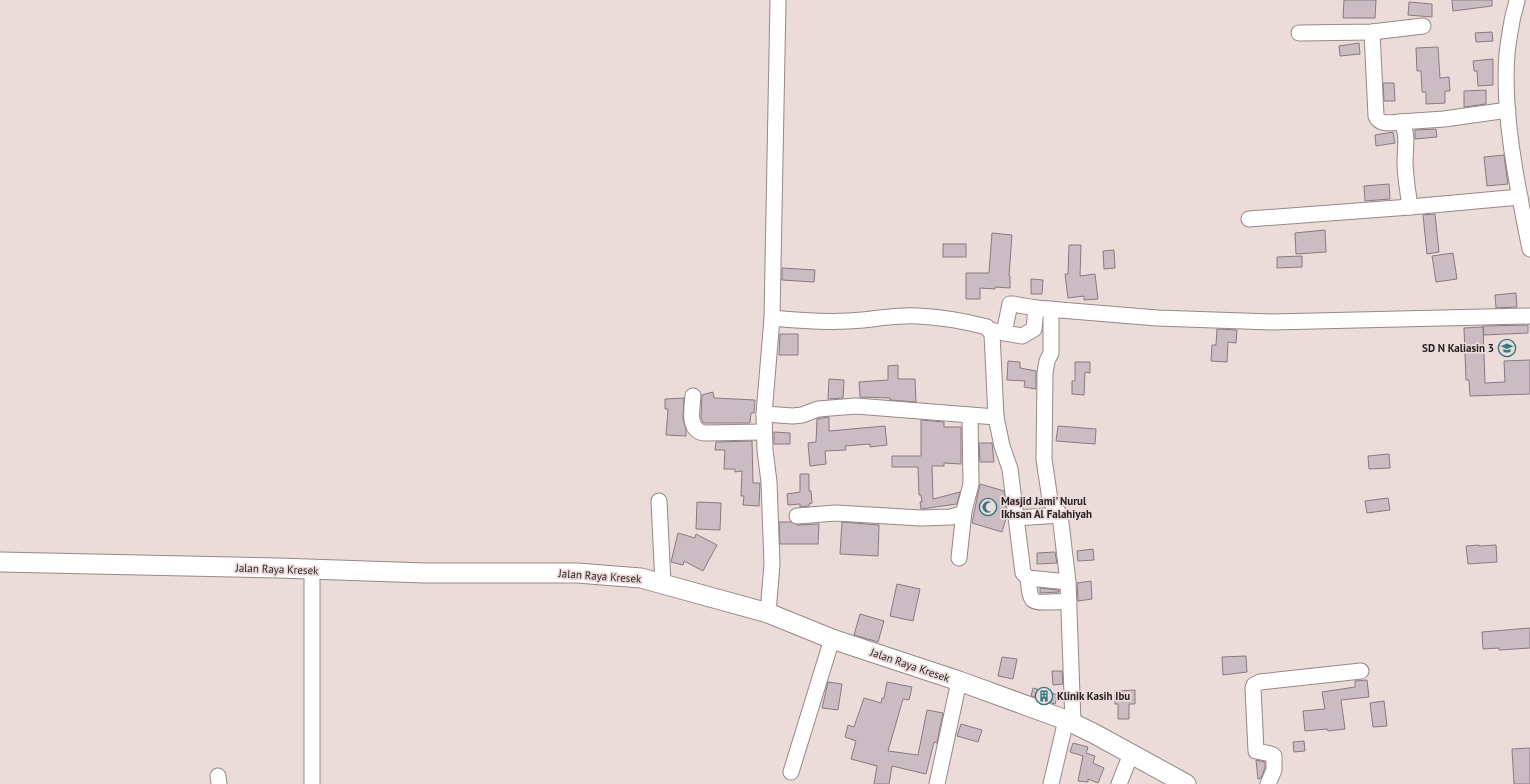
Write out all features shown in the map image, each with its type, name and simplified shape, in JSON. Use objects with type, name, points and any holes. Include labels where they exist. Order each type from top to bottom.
[{"type":"main road","name":"Jalan Raya Kresek","points":[[0,562],[425,573],[577,573],[641,578],[768,613],[832,639],[959,681],[1070,721],[1186,784]]},
{"type":"street","points":[[768,613],[772,564],[769,482],[764,432],[764,414],[772,318],[778,0]]},
{"type":"street","points":[[1517,0],[1512,20],[1507,55],[1506,95],[1520,197],[1530,249]]},
{"type":"street","points":[[1299,33],[1372,32],[1423,26]]},
{"type":"street","points":[[1372,32],[1376,116],[1377,120],[1380,122],[1444,119],[1508,110]]},
{"type":"street","points":[[1400,122],[1403,125],[1406,143],[1405,160],[1410,207]]},
{"type":"street","points":[[1249,219],[1520,197]]},
{"type":"street","points":[[1004,333],[1010,304],[1036,308],[1157,318],[1272,322],[1530,316]]},
{"type":"street","points":[[772,318],[826,321],[916,316],[938,317],[987,327],[990,330],[1022,336],[1028,334],[1034,329],[1036,308]]},
{"type":"street","points":[[1051,309],[1051,353],[1047,361],[1045,373],[1044,459],[1050,500],[1060,515],[1068,582],[1070,721],[1051,784]]},
{"type":"street","points":[[990,330],[992,334],[996,417],[1002,446],[1010,469],[1023,573],[1028,578],[1034,601],[1069,601]]},
{"type":"street","points":[[693,396],[692,424],[695,430],[704,434],[764,432]]},
{"type":"street","points":[[764,414],[793,416],[802,415],[818,409],[856,406],[996,417]]},
{"type":"street","points":[[959,558],[964,511],[971,477],[970,416]]},
{"type":"street","points":[[659,501],[663,584]]},
{"type":"street","points":[[798,516],[836,513],[921,518],[951,517],[961,514],[964,511]]},
{"type":"street","points":[[1016,518],[1060,515]]},
{"type":"street","points":[[312,570],[312,784]]},
{"type":"street","points":[[1028,578],[1068,582]]},
{"type":"street","points":[[791,772],[832,639]]},
{"type":"street","points":[[1268,784],[1274,770],[1274,756],[1256,751],[1254,685],[1260,682],[1360,671]]},
{"type":"street","points":[[937,784],[959,681]]},
{"type":"street","points":[[1119,784],[1131,754]]},
{"type":"building","points":[[1344,0],[1376,0],[1375,18],[1343,18]]},
{"type":"building","points":[[1452,0],[1492,0],[1492,6],[1453,11]]},
{"type":"building","points":[[1409,2],[1432,4],[1432,17],[1408,15]]},
{"type":"building","points":[[1492,32],[1493,41],[1476,42],[1475,33]]},
{"type":"building","points":[[1359,43],[1360,54],[1340,56],[1339,46]]},
{"type":"building","points":[[1438,47],[1440,78],[1449,77],[1450,91],[1445,91],[1445,103],[1426,104],[1426,92],[1422,92],[1421,71],[1417,71],[1416,48]]},
{"type":"building","points":[[1493,59],[1493,85],[1478,86],[1477,71],[1474,71],[1473,61]]},
{"type":"building","points":[[1383,83],[1394,83],[1395,101],[1384,101]]},
{"type":"building","points":[[1486,90],[1486,104],[1464,107],[1464,91]]},
{"type":"building","points":[[1436,129],[1437,137],[1415,139],[1415,130]]},
{"type":"building","points":[[1393,132],[1395,143],[1376,146],[1375,135]]},
{"type":"building","points":[[1504,155],[1508,184],[1487,186],[1484,157]]},
{"type":"building","points":[[1389,184],[1390,199],[1365,201],[1364,186]]},
{"type":"building","points":[[1435,214],[1439,252],[1427,254],[1423,215]]},
{"type":"building","points":[[1325,230],[1326,252],[1296,254],[1295,233]]},
{"type":"building","points":[[992,233],[1012,235],[1009,276],[1010,288],[980,288],[980,299],[966,299],[966,273],[989,273]]},
{"type":"building","points":[[943,244],[966,244],[966,257],[943,257]]},
{"type":"building","points":[[1069,245],[1081,245],[1080,276],[1095,274],[1098,299],[1084,300],[1084,296],[1068,298],[1065,274],[1068,274]]},
{"type":"building","points":[[1114,250],[1115,268],[1104,269],[1103,251]]},
{"type":"building","points":[[1453,253],[1457,279],[1436,282],[1432,256]]},
{"type":"building","points":[[1302,256],[1302,267],[1277,268],[1277,257]]},
{"type":"building","points":[[782,268],[815,270],[814,282],[782,280]]},
{"type":"building","points":[[1031,279],[1043,280],[1042,294],[1031,294]]},
{"type":"building","points":[[1516,293],[1517,307],[1496,308],[1495,295]]},
{"type":"building","points":[[1528,325],[1528,333],[1484,335],[1483,326]]},
{"type":"building","points":[[1483,327],[1485,383],[1505,382],[1504,361],[1530,360],[1530,394],[1470,396],[1469,380],[1466,380],[1464,328]]},
{"type":"building","points":[[1217,329],[1237,330],[1236,343],[1228,342],[1227,362],[1211,361],[1212,345],[1216,345]]},
{"type":"building","points":[[780,334],[798,334],[798,355],[779,355]]},
{"type":"building","points":[[1008,361],[1020,362],[1020,368],[1036,371],[1036,389],[1024,387],[1025,381],[1007,380]]},
{"type":"building","points":[[1075,362],[1090,362],[1090,373],[1085,372],[1084,395],[1072,394],[1072,381],[1075,381]]},
{"type":"building","points":[[898,365],[898,379],[915,379],[916,402],[890,400],[890,398],[860,397],[859,382],[888,380],[888,366]]},
{"type":"building","points":[[829,379],[844,380],[843,398],[828,399]]},
{"type":"building","points":[[713,392],[714,398],[755,400],[754,413],[751,413],[750,423],[703,423],[701,417],[702,395]]},
{"type":"building","points":[[684,398],[683,419],[686,436],[666,435],[668,409],[665,409],[665,399]]},
{"type":"building","points":[[829,417],[829,431],[885,426],[887,445],[870,447],[870,444],[845,446],[846,450],[825,451],[826,464],[810,466],[808,443],[816,442],[817,419]]},
{"type":"building","points":[[921,420],[944,422],[944,427],[961,427],[961,464],[944,463],[944,466],[932,466],[933,499],[960,492],[957,504],[921,509],[920,502],[922,502],[921,495],[919,495],[918,467],[892,467],[892,456],[921,456]]},
{"type":"building","points":[[1058,426],[1096,429],[1095,444],[1056,441]]},
{"type":"building","points":[[774,432],[790,433],[790,444],[774,444]]},
{"type":"building","points":[[752,441],[753,483],[760,483],[759,506],[743,505],[744,496],[741,496],[742,471],[735,472],[735,469],[724,469],[725,450],[715,450],[716,442]]},
{"type":"building","points":[[979,443],[992,443],[994,462],[980,462]]},
{"type":"building","points":[[1389,454],[1390,468],[1369,469],[1368,456]]},
{"type":"building","points":[[800,474],[809,474],[809,491],[811,491],[812,503],[809,504],[809,506],[800,507],[800,504],[788,505],[787,494],[800,492]]},
{"type":"building","name":"Masjid Jami' Nurul Ikhsan Al Falahiyah","points":[[980,484],[1004,491],[1007,515],[1002,532],[972,523]]},
{"type":"building","points":[[1388,498],[1390,510],[1367,513],[1365,501]]},
{"type":"building","points":[[697,502],[721,503],[720,530],[696,529]]},
{"type":"building","points":[[779,522],[791,522],[798,525],[819,524],[818,544],[780,544]]},
{"type":"building","points":[[842,522],[879,525],[878,556],[840,554]]},
{"type":"building","points":[[678,533],[695,538],[696,534],[717,545],[703,571],[684,561],[683,565],[671,562]]},
{"type":"building","points":[[1496,545],[1497,562],[1468,564],[1466,546]]},
{"type":"building","points":[[1093,549],[1094,560],[1078,561],[1077,551]]},
{"type":"building","points":[[1055,552],[1057,563],[1037,564],[1037,553]]},
{"type":"building","points":[[1091,581],[1092,599],[1078,601],[1077,583]]},
{"type":"building","points":[[897,584],[920,589],[913,621],[890,616]]},
{"type":"building","points":[[1040,588],[1059,590],[1059,592],[1040,593]]},
{"type":"building","points":[[860,614],[884,621],[878,642],[854,635]]},
{"type":"building","points":[[1530,628],[1530,648],[1499,650],[1499,648],[1483,649],[1482,632]]},
{"type":"building","points":[[1246,656],[1247,672],[1223,675],[1222,657]]},
{"type":"building","points":[[1002,657],[1017,659],[1013,679],[998,676]]},
{"type":"building","points":[[1052,671],[1062,671],[1063,684],[1053,685]]},
{"type":"building","points":[[1367,680],[1369,697],[1341,700],[1345,729],[1305,731],[1303,711],[1325,709],[1322,692],[1355,687],[1355,681]]},
{"type":"building","points":[[828,682],[842,684],[838,710],[822,708]]},
{"type":"building","points":[[887,682],[912,687],[909,700],[903,699],[888,751],[918,755],[927,710],[943,713],[937,743],[934,742],[926,774],[892,766],[889,784],[874,784],[877,766],[851,759],[856,741],[845,737],[848,725],[854,727],[864,698],[881,703],[882,698],[884,698]]},
{"type":"building","name":"Klinik Kasih Ibu","points":[[1033,688],[1058,695],[1055,704],[1031,696]]},
{"type":"building","points":[[1135,690],[1135,704],[1129,704],[1129,719],[1118,719],[1118,704],[1115,704],[1115,691]]},
{"type":"building","points":[[1384,701],[1387,726],[1373,727],[1370,703]]},
{"type":"building","points":[[961,724],[982,730],[978,742],[957,736]]},
{"type":"building","points":[[1304,741],[1305,751],[1294,752],[1293,742]]},
{"type":"building","points":[[1073,743],[1088,747],[1086,753],[1095,756],[1093,763],[1104,768],[1098,783],[1088,779],[1088,782],[1078,781],[1083,756],[1070,752]]},
{"type":"building","points":[[1530,748],[1530,784],[1514,784],[1512,749]]},
{"type":"building","points":[[1256,760],[1265,762],[1265,768],[1261,778],[1258,779]]},
{"type":"place","name":"SD N Kaliasin 3","points":[[1507,348]]},
{"type":"place","name":"Masjid Jami' Nurul Ikhsan Al Falahiyah","points":[[988,507]]},
{"type":"place","name":"Klinik Kasih Ibu","points":[[1044,696]]}]
